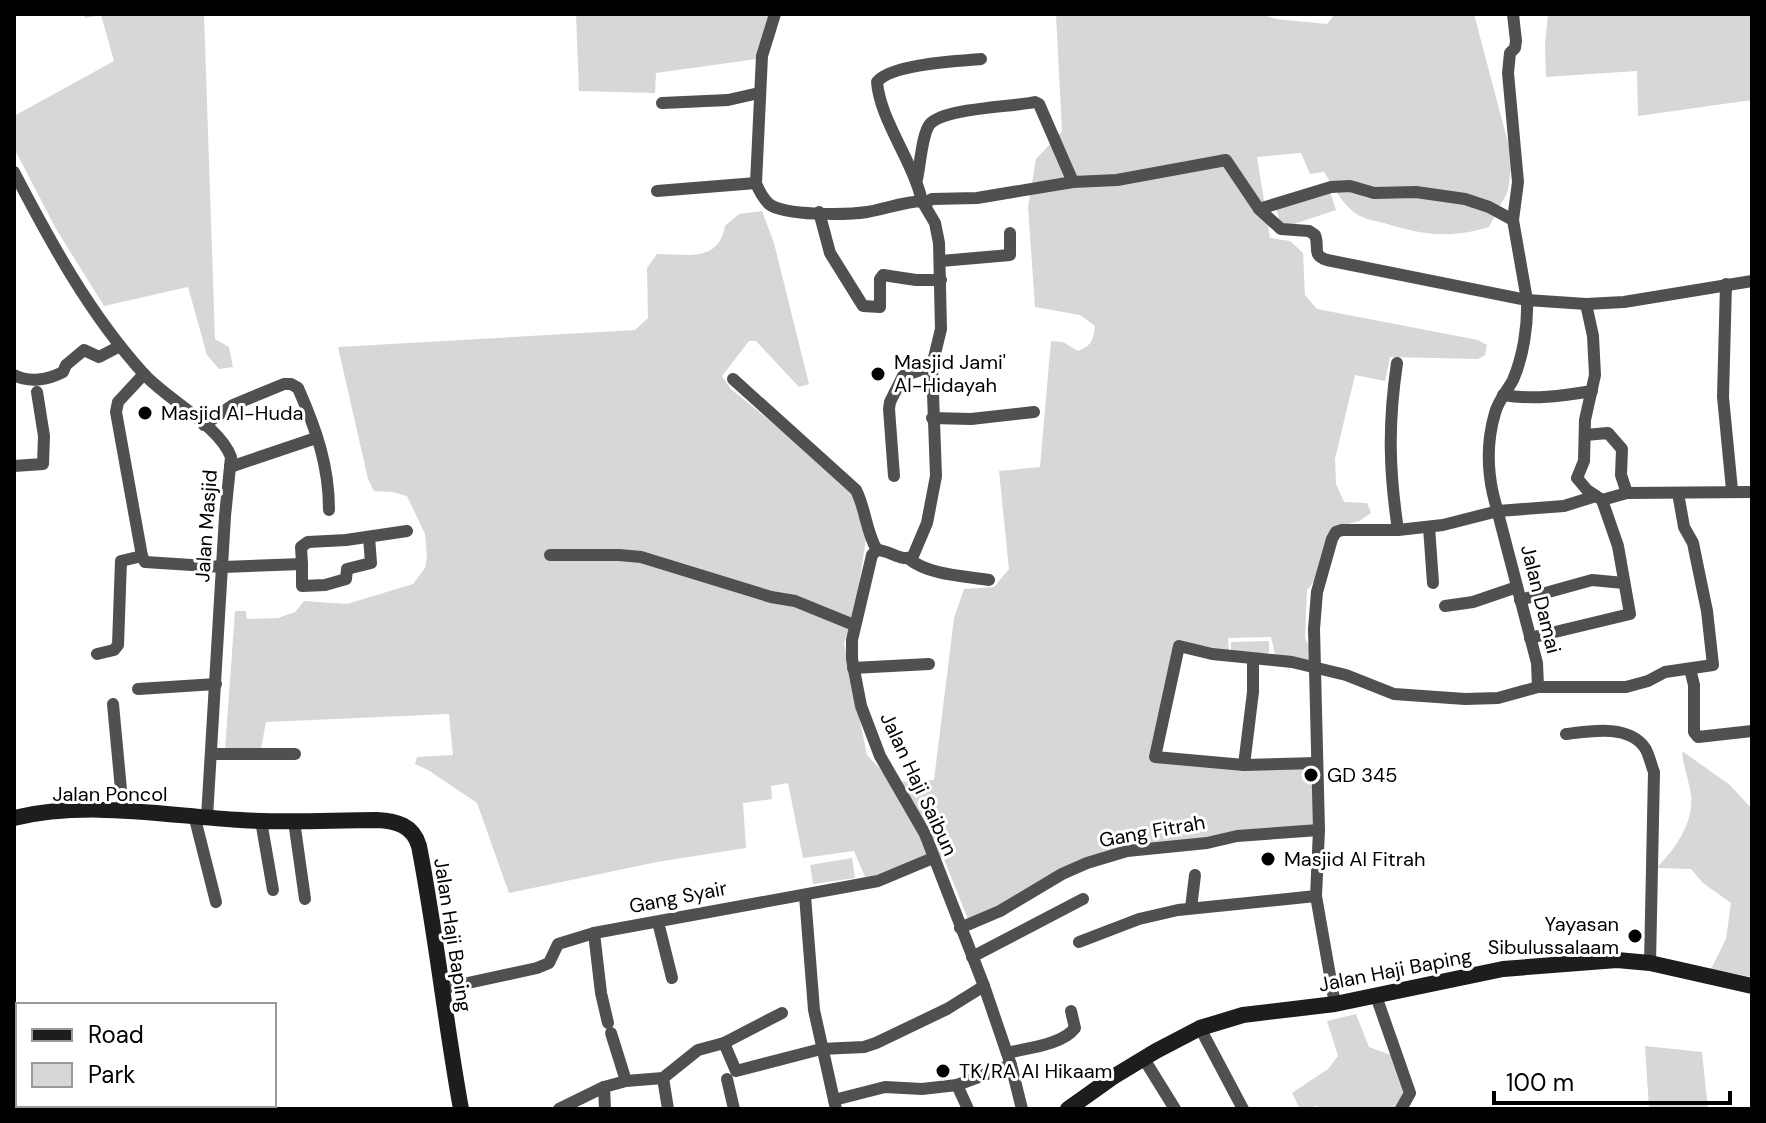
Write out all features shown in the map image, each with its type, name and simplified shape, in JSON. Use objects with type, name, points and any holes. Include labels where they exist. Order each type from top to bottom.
[{"type":"street","points":[[775,14],[762,56],[756,183],[770,205],[782,211],[865,213],[932,199],[977,198],[1073,182],[1117,180],[1226,160],[1259,209],[1281,229],[1309,231],[1315,235],[1316,253],[1327,260],[1527,300],[1586,304],[1624,302],[1752,281]]},
{"type":"street","name":"Jalan Damai","points":[[1513,14],[1516,44],[1510,53],[1508,73],[1518,182],[1513,220],[1528,321],[1516,370],[1496,410],[1489,448],[1490,481],[1537,663],[1538,687]]},
{"type":"street","points":[[909,559],[919,545],[927,523],[936,476],[932,366],[941,329],[941,261],[935,223],[923,202],[917,179],[884,107],[878,88],[879,79],[927,65],[981,59]]},
{"type":"street","points":[[662,103],[728,100],[759,93]]},
{"type":"street","points":[[917,179],[926,133],[935,121],[950,114],[1035,102],[1039,104],[1073,182]]},
{"type":"street","name":"Jalan Masjid","points":[[14,174],[62,262],[120,346],[144,374],[228,448],[231,457],[212,754],[200,816],[216,902]]},
{"type":"street","points":[[657,191],[756,183]]},
{"type":"street","points":[[1259,209],[1320,190],[1350,186],[1374,193],[1416,192],[1465,199],[1513,220]]},
{"type":"street","points":[[819,212],[830,253],[863,306],[880,307],[880,279],[883,275],[941,280]]},
{"type":"street","points":[[941,261],[1010,255],[1010,233]]},
{"type":"street","points":[[1726,284],[1723,397],[1732,490]]},
{"type":"street","points":[[1530,638],[1630,614],[1613,525],[1599,498],[1577,478],[1584,461],[1585,420],[1592,391],[1595,355],[1586,304]]},
{"type":"street","points":[[14,375],[41,380],[63,372],[66,365],[84,350],[99,357],[120,346]]},
{"type":"street","points":[[1397,363],[1389,425],[1392,493],[1398,530]]},
{"type":"street","points":[[894,476],[890,402],[903,376],[932,366]]},
{"type":"street","points":[[144,374],[118,402],[116,412],[145,562],[223,567],[302,564]]},
{"type":"street","points":[[733,379],[856,490],[864,507],[870,539],[877,550],[945,572],[989,580]]},
{"type":"street","points":[[204,425],[233,405],[291,384],[298,388],[325,457],[329,510]]},
{"type":"street","points":[[1503,395],[1562,397],[1592,391]]},
{"type":"street","points":[[14,466],[43,464],[44,436],[37,392]]},
{"type":"street","points":[[932,418],[971,419],[1034,412]]},
{"type":"street","points":[[1585,435],[1608,433],[1622,449],[1621,475],[1627,493]]},
{"type":"street","points":[[230,467],[316,438]]},
{"type":"street","points":[[1335,1004],[1316,896],[1319,830],[1314,629],[1317,592],[1336,532],[1429,527],[1498,511],[1564,506],[1627,493],[1752,492]]},
{"type":"street","points":[[1317,763],[1244,765],[1155,755],[1179,646],[1212,654],[1292,662],[1346,675],[1394,694],[1436,697],[1498,698],[1538,687],[1626,687],[1665,672],[1713,665],[1707,611],[1693,543],[1684,527],[1678,493]]},
{"type":"street","points":[[1429,527],[1433,583]]},
{"type":"street","points":[[369,537],[371,563],[345,570],[346,579],[325,585],[302,586],[301,547],[305,544],[407,531]]},
{"type":"street","name":"Jalan Haji Saibun","points":[[877,550],[872,555],[854,625],[853,668],[871,737],[921,825],[984,986],[1022,1109]]},
{"type":"street","points":[[550,555],[641,557],[771,597],[795,601],[854,625]]},
{"type":"street","points":[[97,654],[114,650],[118,645],[119,563],[142,556]]},
{"type":"street","points":[[1445,606],[1592,580],[1624,583]]},
{"type":"street","points":[[1244,765],[1253,692],[1253,659]]},
{"type":"street","points":[[853,668],[929,664]]},
{"type":"street","points":[[1690,669],[1694,685],[1694,732],[1698,737],[1752,731]]},
{"type":"street","points":[[138,689],[216,684]]},
{"type":"street","points":[[113,704],[123,811]]},
{"type":"street","points":[[1566,734],[1596,730],[1632,735],[1645,747],[1654,772],[1650,963]]},
{"type":"street","points":[[212,754],[295,754]]},
{"type":"street","name":"Jalan Poncol","points":[[14,818],[57,812],[123,811],[200,816]]},
{"type":"street","name":"Jalan Haji Baping","points":[[200,816],[261,821],[388,821],[414,832],[432,911],[440,989],[461,1109]]},
{"type":"street","points":[[261,821],[273,890]]},
{"type":"street","points":[[294,821],[305,899]]},
{"type":"street","name":"Gang Fitrah","points":[[960,928],[1000,911],[1062,874],[1127,851],[1207,843],[1237,836],[1319,830]]},
{"type":"street","name":"Gang Syair","points":[[440,989],[537,968],[549,963],[558,944],[594,933],[878,881],[933,858]]},
{"type":"street","points":[[1191,908],[1195,875]]},
{"type":"street","points":[[805,896],[809,968],[821,1049],[835,1105],[885,1087],[922,1089],[957,1085],[1072,1032],[1075,1028],[1071,1011]]},
{"type":"street","points":[[1079,942],[1139,919],[1191,908],[1316,896]]},
{"type":"street","points":[[972,957],[1083,899]]},
{"type":"street","points":[[658,922],[672,978]]},
{"type":"street","points":[[594,933],[601,993],[626,1081]]},
{"type":"street","name":"Jalan Haji Baping","points":[[1068,1109],[1098,1086],[1200,1028],[1243,1015],[1335,1004],[1503,969],[1617,960],[1650,963],[1752,986]]},
{"type":"street","points":[[731,1075],[821,1049],[864,1047],[876,1043],[947,1009],[984,986]]},
{"type":"street","points":[[1376,996],[1410,1093],[1408,1106]]},
{"type":"street","points":[[559,1109],[604,1087],[626,1081],[663,1078],[698,1050],[724,1043],[782,1013]]},
{"type":"street","points":[[1200,1028],[1243,1109]]},
{"type":"street","points":[[724,1043],[734,1109]]},
{"type":"street","points":[[1144,1059],[1175,1109]]},
{"type":"street","points":[[663,1078],[668,1109]]},
{"type":"street","points":[[957,1085],[968,1109]]},
{"type":"street","points":[[604,1087],[605,1109]]},
{"type":"green space","points":[[84,14],[204,14],[215,339],[229,347],[233,367],[219,369],[207,355],[188,287],[104,306],[56,229],[14,148],[14,116],[114,61],[101,15],[85,18]]},
{"type":"green space","points":[[576,14],[780,14],[764,58],[656,73],[655,93],[579,91]]},
{"type":"green space","points":[[1056,14],[1261,14],[1276,19],[1327,24],[1335,14],[1474,14],[1512,158],[1508,191],[1489,227],[1436,234],[1369,219],[1349,208],[1324,172],[1310,174],[1301,153],[1257,157],[1270,238],[1290,241],[1303,253],[1305,295],[1317,309],[1478,340],[1487,345],[1485,355],[1478,359],[1390,357],[1385,381],[1355,375],[1335,459],[1336,484],[1344,502],[1367,503],[1371,513],[1359,521],[1340,526],[1320,574],[1307,590],[1305,638],[1312,659],[1307,661],[1275,654],[1271,637],[1228,638],[1229,652],[1179,645],[1154,757],[1319,765],[1320,830],[1126,850],[970,924],[943,857],[866,879],[854,851],[803,858],[788,783],[771,786],[772,799],[743,803],[746,848],[657,862],[509,893],[477,803],[415,764],[417,757],[453,755],[449,714],[266,722],[261,749],[225,750],[235,611],[246,611],[247,619],[278,618],[295,612],[304,601],[347,604],[413,584],[425,568],[425,534],[407,496],[374,491],[368,479],[338,347],[635,330],[648,318],[647,268],[657,254],[690,255],[708,251],[722,238],[725,226],[739,214],[762,211],[774,243],[809,384],[799,387],[756,341],[749,341],[722,376],[731,389],[854,490],[868,525],[854,618],[844,643],[867,755],[892,782],[934,780],[954,618],[964,589],[994,587],[1009,569],[999,471],[1040,467],[1051,341],[1063,342],[1078,351],[1089,344],[1095,326],[1080,315],[1035,307],[1028,207],[1036,159],[1062,131]]},
{"type":"green space","points":[[1548,14],[1750,14],[1752,100],[1638,116],[1637,71],[1546,77]]},
{"type":"green space","points":[[1329,188],[1336,210],[1282,228],[1275,206]]},
{"type":"green space","points":[[1269,641],[1269,653],[1231,654],[1231,642]]},
{"type":"green space","points":[[1682,751],[1730,785],[1752,809],[1752,977],[1711,969],[1726,939],[1731,903],[1703,883],[1691,869],[1656,868],[1676,845],[1689,816],[1691,795]]},
{"type":"green space","points":[[852,858],[855,878],[813,884],[810,865]]},
{"type":"green space","points":[[1356,1014],[1369,1047],[1391,1055],[1410,1097],[1396,1109],[1319,1109],[1317,1106],[1300,1109],[1292,1093],[1328,1069],[1338,1056],[1327,1021]]},
{"type":"green space","points":[[1645,1046],[1702,1052],[1708,1109],[1649,1109]]},
{"type":"place","name":"Masjid Jami' Al-Hidayah","points":[[878,374]]},
{"type":"place","name":"Masjid Al-Huda","points":[[145,413]]},
{"type":"place","name":"GD 345","points":[[1311,775]]},
{"type":"place","name":"Masjid Al Fitrah","points":[[1268,859]]},
{"type":"place","name":"Yayasan Sibulussalaam","points":[[1635,936]]},
{"type":"place","name":"TK/RA Al Hikaam","points":[[943,1071]]}]
